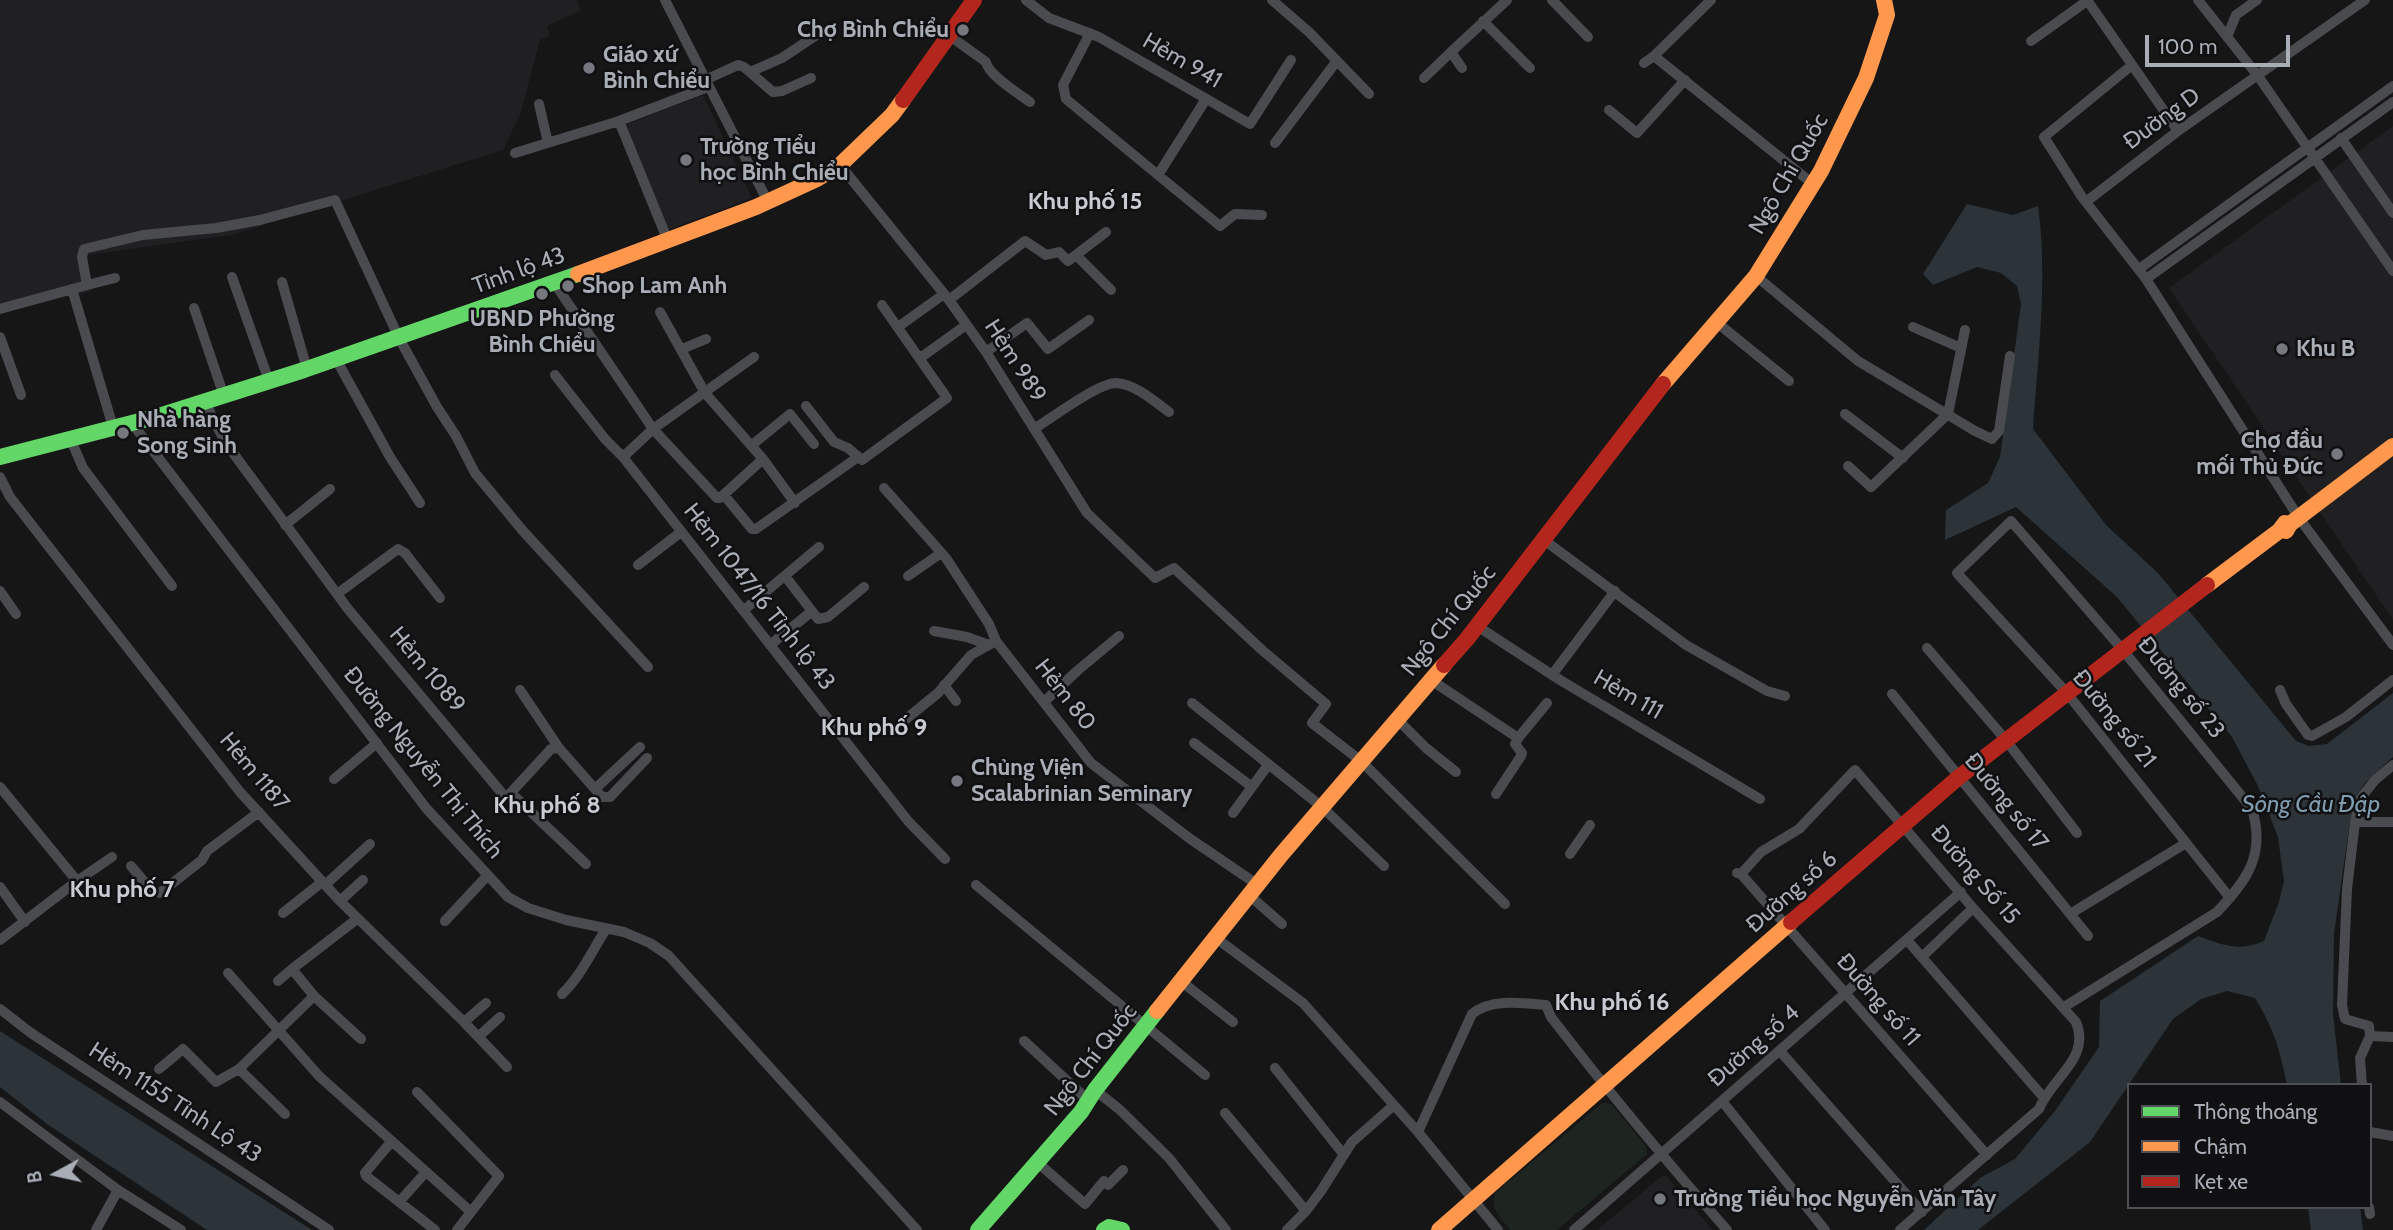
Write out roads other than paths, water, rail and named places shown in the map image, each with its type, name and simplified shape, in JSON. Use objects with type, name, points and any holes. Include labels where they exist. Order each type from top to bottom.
[{"type":"main road","name":"Tỉnh lộ 43","points":[[0,457],[159,416],[307,369],[668,241],[768,202],[840,165],[892,115],[974,0]]},
{"type":"main road","name":"Ngô Chí Quốc","points":[[978,1230],[1092,1095],[1322,807],[1477,626],[1673,371],[1756,276],[1813,184],[1841,132],[1866,78],[1883,30],[1887,15],[1884,0]]},
{"type":"main road","points":[[2289,524],[2393,446]]},
{"type":"main road","name":"Đường số 6","points":[[1439,1230],[1959,777],[2140,635],[2289,524]]},
{"type":"main road","points":[[1104,1230],[1109,1227],[1122,1230]]},
{"type":"street","points":[[666,0],[706,84],[768,202]]},
{"type":"street","name":"Hẻm 941","points":[[1026,0],[1049,18],[1090,33],[1250,124],[1291,60]]},
{"type":"street","points":[[1424,78],[1507,0]]},
{"type":"street","points":[[1552,0],[1588,37]]},
{"type":"street","points":[[1644,63],[1710,0]]},
{"type":"street","points":[[2031,41],[2087,0],[2178,131]]},
{"type":"street","points":[[2198,0],[2258,76],[2393,271]]},
{"type":"street","points":[[2227,37],[2236,15],[2257,0]]},
{"type":"street","name":"Đường D","points":[[2087,201],[2178,131],[2365,0]]},
{"type":"street","points":[[1280,2],[1369,94]]},
{"type":"street","points":[[1483,21],[1530,68]]},
{"type":"street","points":[[750,72],[782,58],[824,30]]},
{"type":"street","points":[[1090,33],[1063,85],[1066,99],[1220,226],[1235,214],[1262,215]]},
{"type":"street","points":[[950,36],[986,62],[991,74],[1030,102]]},
{"type":"street","points":[[1451,52],[1462,68]]},
{"type":"street","points":[[1654,56],[1813,184]]},
{"type":"street","points":[[1275,143],[1336,62]]},
{"type":"street","points":[[515,153],[619,121],[706,84],[738,65],[776,92],[811,78]]},
{"type":"street","points":[[2132,65],[2044,137],[2082,197],[2143,274],[2289,524],[2393,645]]},
{"type":"street","points":[[1609,110],[1637,133],[1685,80]]},
{"type":"street","points":[[2143,274],[2312,153],[2393,86]]},
{"type":"street","points":[[1158,175],[1206,99]]},
{"type":"street","points":[[2312,153],[2341,138],[2393,102]]},
{"type":"street","points":[[539,104],[548,143]]},
{"type":"street","points":[[619,121],[668,241]]},
{"type":"street","points":[[2341,138],[2393,213]]},
{"type":"street","name":"Hẻm 989","points":[[840,165],[946,297],[986,352],[1087,513],[1155,578],[1174,568],[1262,650],[1326,704],[1312,723],[1361,761]]},
{"type":"street","points":[[88,285],[82,257],[84,250],[143,235],[216,228],[260,220],[335,200],[399,338],[475,473],[523,531],[648,667]]},
{"type":"street","points":[[898,327],[1025,241],[1046,255],[1059,252],[1068,261],[1106,232]]},
{"type":"street","points":[[1076,255],[1111,290]]},
{"type":"street","points":[[232,276],[269,381]]},
{"type":"street","points":[[1756,276],[1858,361],[1992,439],[1999,431],[2010,356]]},
{"type":"street","points":[[0,309],[115,278]]},
{"type":"street","points":[[553,281],[653,429],[717,498],[724,495],[763,459]]},
{"type":"street","points":[[282,282],[307,369]]},
{"type":"street","points":[[72,289],[113,427]]},
{"type":"street","points":[[806,407],[834,442],[848,448],[862,460],[947,398],[882,305]]},
{"type":"street","points":[[194,308],[224,396]]},
{"type":"street","points":[[660,312],[705,393],[752,445],[795,503]]},
{"type":"street","points":[[986,352],[1027,323],[1048,349],[1089,320]]},
{"type":"street","points":[[1715,321],[1789,381]]},
{"type":"street","points":[[919,356],[923,356],[967,326]]},
{"type":"street","points":[[1913,327],[1961,348]]},
{"type":"street","points":[[1848,466],[1871,487],[1948,414],[1965,330]]},
{"type":"street","points":[[0,337],[20,395]]},
{"type":"street","points":[[682,349],[706,339]]},
{"type":"street","points":[[623,457],[653,429],[754,357]]},
{"type":"street","points":[[336,359],[390,457],[420,503]]},
{"type":"street","name":"Hẻm 1047/16 Tỉnh lộ 43","points":[[555,375],[605,439],[623,457],[908,821],[945,859]]},
{"type":"street","points":[[1034,429],[1099,388],[1115,383],[1139,391],[1169,411]]},
{"type":"street","name":"Hẻm 1089","points":[[205,402],[225,442],[337,594],[506,798],[511,793]]},
{"type":"street","points":[[752,445],[790,414],[814,444]]},
{"type":"street","points":[[1845,414],[1903,458]]},
{"type":"street","name":"Đường Nguyễn Thị Thích","points":[[131,422],[426,808],[487,876],[508,897],[528,908],[566,920],[624,932],[650,943],[669,956],[916,1230]]},
{"type":"street","points":[[70,438],[83,468],[173,586]]},
{"type":"street","points":[[724,495],[754,530],[858,457]]},
{"type":"street","name":"Hẻm 1187","points":[[0,477],[10,497],[240,792],[323,884],[464,1021],[507,1067]]},
{"type":"street","name":"Hẻm 80","points":[[884,488],[941,553],[989,624],[993,643],[1044,702],[1091,763],[1254,890],[1282,924]]},
{"type":"street","points":[[285,525],[330,489]]},
{"type":"street","name":"Đường số 23","points":[[1957,573],[2011,521],[2122,649],[2252,809],[2257,825],[2259,843],[2254,860],[2230,898],[2217,912],[2064,1007]]},
{"type":"street","points":[[638,565],[681,532]]},
{"type":"street","points":[[1544,540],[1686,645],[1767,691],[1785,696]]},
{"type":"street","points":[[744,610],[819,547]]},
{"type":"street","points":[[337,594],[398,549],[405,553],[440,598]]},
{"type":"street","points":[[908,576],[941,553]]},
{"type":"street","name":"Đường số 21","points":[[1957,573],[2066,692],[2230,898]]},
{"type":"street","points":[[785,576],[818,619],[823,619],[864,587]]},
{"type":"street","points":[[0,591],[16,614]]},
{"type":"street","points":[[1552,675],[1615,591]]},
{"type":"street","points":[[770,645],[811,612]]},
{"type":"street","name":"Hẻm 111","points":[[1477,626],[1552,675],[1759,799]]},
{"type":"street","points":[[934,631],[993,643]]},
{"type":"street","points":[[1044,702],[1119,636]]},
{"type":"street","points":[[906,719],[944,685],[971,655],[993,643]]},
{"type":"street","points":[[1927,648],[2005,739],[2077,833]]},
{"type":"street","points":[[1431,680],[1519,737]]},
{"type":"street","points":[[2280,690],[2286,704],[2308,735],[2312,736],[2346,717],[2393,680]]},
{"type":"street","points":[[944,685],[956,701]]},
{"type":"street","points":[[520,690],[559,748],[602,797],[610,797],[647,758]]},
{"type":"street","name":"Đường số 17","points":[[1892,694],[2088,936]]},
{"type":"street","points":[[1192,703],[1322,807],[1384,866]]},
{"type":"street","points":[[1496,794],[1521,756],[1522,752],[1515,746],[1519,737],[1547,703]]},
{"type":"street","points":[[1397,719],[1426,748],[1456,772]]},
{"type":"street","points":[[334,779],[377,743]]},
{"type":"street","points":[[1194,743],[1252,787]]},
{"type":"street","points":[[596,789],[640,747]]},
{"type":"street","points":[[559,748],[551,749],[511,793],[586,864]]},
{"type":"street","points":[[1361,761],[1504,904]]},
{"type":"street","points":[[1233,813],[1268,765]]},
{"type":"street","points":[[2362,1083],[2360,1058],[2370,1036],[2369,1027],[2345,1019],[2342,1005],[2347,888],[2360,799],[2375,780],[2393,765]]},
{"type":"street","name":"Đường Số 15","points":[[1739,874],[1761,852],[1799,830],[1855,770],[1973,908],[2076,1022],[2081,1035],[2079,1052],[2043,1098],[2039,1109],[1900,1230]]},
{"type":"street","points":[[0,787],[77,881]]},
{"type":"street","points":[[131,866],[152,891],[160,893],[202,860],[207,851],[259,812]]},
{"type":"street","points":[[2355,821],[2393,822]]},
{"type":"street","points":[[1570,854],[1590,825]]},
{"type":"street","points":[[2070,914],[2186,843]]},
{"type":"street","points":[[283,913],[323,884],[370,844]]},
{"type":"street","points":[[0,940],[77,881],[112,858]]},
{"type":"street","name":"Đường số 11","points":[[1739,874],[1987,1155]]},
{"type":"street","points":[[445,921],[487,876]]},
{"type":"street","points":[[340,901],[363,880]]},
{"type":"street","points":[[976,885],[1205,1075]]},
{"type":"street","points":[[0,887],[25,922]]},
{"type":"street","name":"Đường số 4","points":[[1574,1230],[1961,892]]},
{"type":"street","points":[[1922,957],[1973,908]]},
{"type":"street","points":[[278,981],[357,919]]},
{"type":"street","points":[[562,994],[578,979],[583,965],[606,929]]},
{"type":"street","points":[[1216,938],[1303,1003],[1418,1132],[1498,1230]]},
{"type":"street","points":[[1908,940],[2043,1098]]},
{"type":"street","points":[[292,970],[314,996],[361,1039]]},
{"type":"street","points":[[228,973],[319,1076],[471,1212]]},
{"type":"street","points":[[1182,982],[1233,1022]]},
{"type":"street","points":[[159,1069],[183,1049],[216,1082],[239,1069],[314,996]]},
{"type":"street","points":[[464,1021],[486,1003]]},
{"type":"street","points":[[1418,1132],[1472,1014],[1486,1006],[1522,1003],[1546,1005],[1551,1017],[1603,1085],[1660,1155],[1727,1230]]},
{"type":"street","name":"Hẻm 1155 Tỉnh Lộ 43","points":[[0,1009],[30,1033],[330,1230]]},
{"type":"street","points":[[478,1037],[500,1017]]},
{"type":"street","points":[[2370,1036],[2393,1037]]},
{"type":"street","points":[[1024,1041],[1092,1095],[1119,1109],[1169,1158],[1226,1230]]},
{"type":"street","points":[[1780,1051],[1922,1212]]},
{"type":"street","points":[[1275,1068],[1344,1155]]},
{"type":"street","points":[[239,1069],[285,1114]]},
{"type":"street","points":[[417,1092],[499,1175],[457,1230]]},
{"type":"street","points":[[1722,1101],[1825,1230]]},
{"type":"street","points":[[0,1102],[118,1190],[181,1230]]},
{"type":"street","points":[[1287,1230],[1306,1211],[1352,1142],[1394,1105]]},
{"type":"street","points":[[1225,1113],[1306,1211]]},
{"type":"street","points":[[2372,1132],[2393,1136]]},
{"type":"street","points":[[391,1142],[365,1173],[366,1176],[435,1230]]},
{"type":"street","points":[[1037,1162],[1085,1204],[1104,1181],[1108,1185],[1123,1170]]},
{"type":"street","points":[[399,1202],[426,1172]]},
{"type":"street","points":[[96,1230],[118,1190]]},
{"type":"water","name":"Sông Cầu Đập","points":[[1967,204],[2013,215],[2038,206],[2042,290],[2033,429],[2106,525],[2158,573],[2296,741],[2309,746],[2327,744],[2393,693],[2393,757],[2365,783],[2356,796],[2334,934],[2333,1014],[2341,1083],[2287,1083],[2276,1040],[2255,998],[2227,991],[2201,999],[2173,1019],[2130,1083],[2127,1083],[2127,1087],[2090,1142],[1978,1230],[1924,1230],[1980,1178],[2015,1159],[2055,1111],[2099,1047],[2100,1001],[2198,936],[2239,947],[2264,941],[2284,881],[2278,837],[2258,786],[2232,737],[2117,597],[2016,507],[1945,540],[1946,510],[1988,483],[2000,457],[2021,304],[2017,286],[2001,273],[1977,267],[1933,285],[1923,274]]},
{"type":"water","points":[[0,1031],[312,1230],[207,1230],[47,1124],[0,1087]]},
{"type":"water","points":[[2308,1209],[2360,1209],[2363,1230],[2311,1230]]},
{"type":"place","name":"Chợ Bình Chiểu","points":[[963,30]]},
{"type":"place","name":"Giáo xứ Bình Chiểu","points":[[589,68]]},
{"type":"place","name":"Trường Tiểu học Bình Chiểu","points":[[686,160]]},
{"type":"place","name":"Shop Lam Anh","points":[[568,286]]},
{"type":"place","name":"UBND Phường Bình Chiểu","points":[[542,294]]},
{"type":"place","name":"Khu B","points":[[2282,349]]},
{"type":"place","name":"Nhà hàng Song Sinh","points":[[123,433]]},
{"type":"place","name":"Chợ đầu mối Thủ Đức","points":[[2337,454]]},
{"type":"place","name":"Chủng Viện Scalabrinian Seminary","points":[[957,781]]},
{"type":"place","name":"Trường Tiểu học Nguyễn Văn Tây","points":[[1660,1199]]},
{"type":"district","name":"Khu phố 15","points":[[1085,202]]},
{"type":"district","name":"Khu phố 9","points":[[874,728]]},
{"type":"district","name":"Khu phố 8","points":[[547,806]]},
{"type":"district","name":"Khu phố 7","points":[[122,890]]},
{"type":"district","name":"Khu phố 16","points":[[1612,1003]]}]
